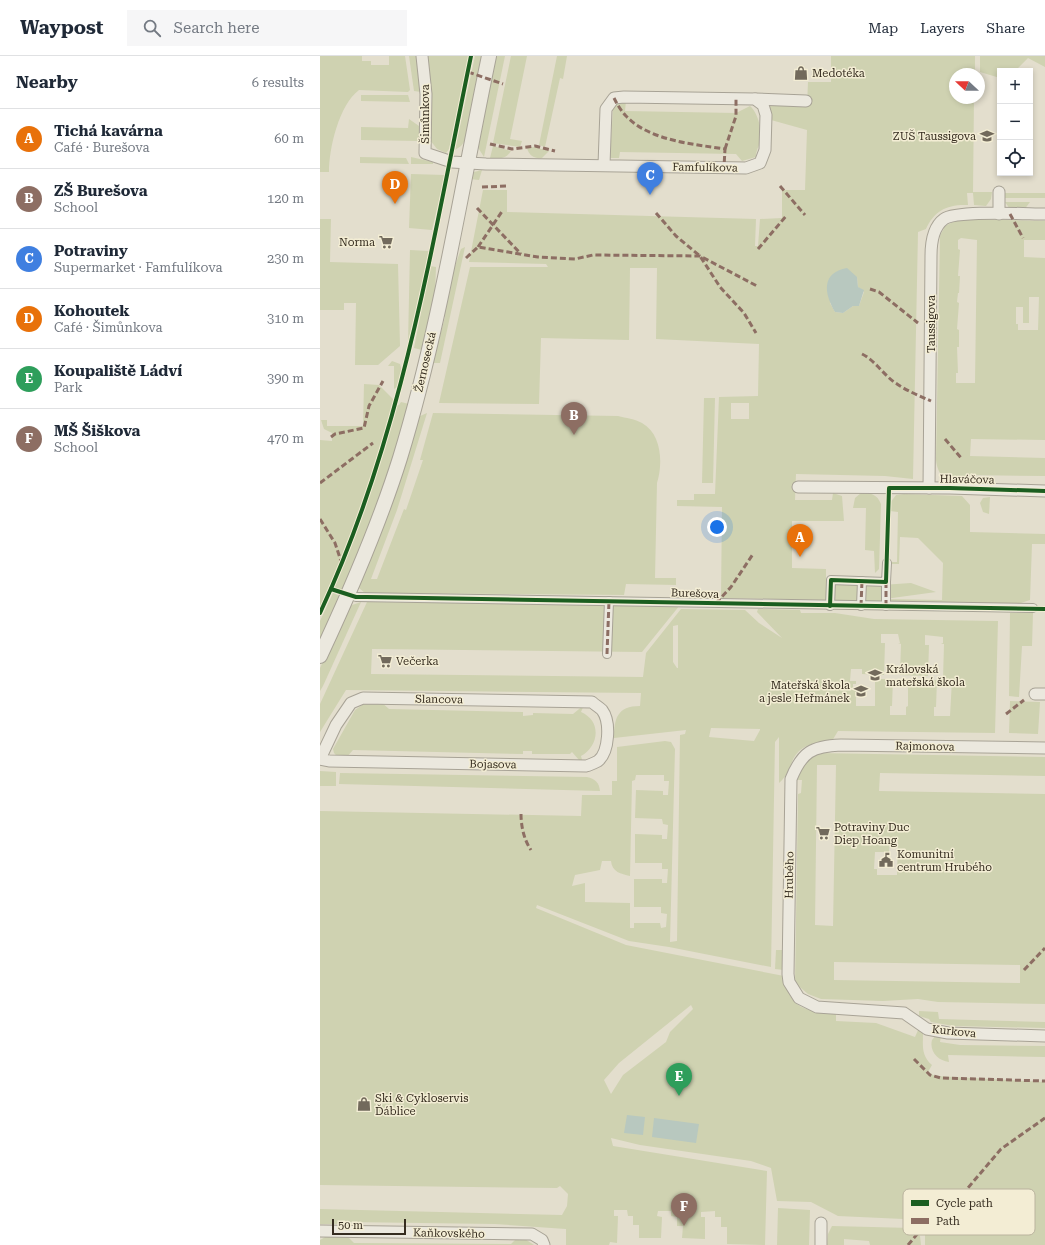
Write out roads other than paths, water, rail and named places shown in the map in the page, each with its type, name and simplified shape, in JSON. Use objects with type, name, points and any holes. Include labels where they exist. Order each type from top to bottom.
[{"type":"street","name":"Šimůnkova","points":[[422,56],[426,94],[425,153],[450,161],[467,163]]},
{"type":"street","name":"Žernosecká","points":[[320,656],[348,594],[399,459],[425,364],[489,56]]},
{"type":"street","points":[[604,165],[606,110],[614,98],[755,99],[806,101]]},
{"type":"street","name":"Famfulíkova","points":[[467,163],[746,168],[760,163],[765,150],[766,115],[763,105],[755,99]]},
{"type":"street","points":[[999,192],[999,214]]},
{"type":"street","name":"Taussigova","points":[[929,488],[931,256],[933,237],[943,220],[951,216],[1045,214]]},
{"type":"street","name":"Hlaváčova","points":[[798,487],[1045,491]]},
{"type":"street","points":[[886,606],[887,563]]},
{"type":"street","points":[[830,606],[831,580],[886,582]]},
{"type":"street","points":[[861,606],[862,581]]},
{"type":"street","name":"Burešova","points":[[356,597],[830,606],[1033,608]]},
{"type":"street","points":[[607,654],[609,601]]},
{"type":"street","name":"Slancova","points":[[320,759],[336,725],[351,703],[363,698],[592,702]]},
{"type":"street","name":"Bojasova","points":[[320,759],[329,761],[586,766],[598,760],[604,753],[606,745],[607,720],[602,711],[592,702]]},
{"type":"street","name":"Rajmonova","points":[[806,753],[811,750],[841,745],[1045,748]]},
{"type":"street","name":"Hrubého","points":[[799,998],[789,982],[788,974],[791,779],[797,763],[806,753]]},
{"type":"street","name":"Kurkova","points":[[799,998],[817,1007],[904,1013],[928,1029],[948,1033],[1045,1036]]},
{"type":"street","points":[[821,1222],[821,1245]]},
{"type":"street","name":"Kaňkovského","points":[[321,1232],[532,1234],[542,1240],[544,1245]]},
{"type":"place","name":"Medotéka","points":[[801,73]]},
{"type":"place","name":"ZUŠ Taussigova","points":[[987,136]]},
{"type":"place","name":"Potraviny","points":[[650,195]]},
{"type":"place","name":"Kohoutek","points":[[395,204]]},
{"type":"place","name":"Norma","points":[[386,242]]},
{"type":"place","name":"ZŠ Burešova","points":[[574,435]]},
{"type":"place","name":"Tichá kavárna","points":[[800,557]]},
{"type":"place","name":"Večerka","points":[[385,661]]},
{"type":"place","name":"Královská mateřská škola","points":[[875,675]]},
{"type":"place","name":"Mateřská škola a jesle Heřmánek","points":[[861,691]]},
{"type":"place","name":"Potraviny Duc Diep Hoang","points":[[823,833]]},
{"type":"place","name":"Komunitní centrum Hrubého","points":[[886,860]]},
{"type":"place","name":"Koupaliště Ládví","points":[[679,1096]]},
{"type":"place","name":"Ski & Cykloservis Ďáblice","points":[[364,1104]]},
{"type":"place","name":"MŠ Šiškova","points":[[684,1226]]}]
